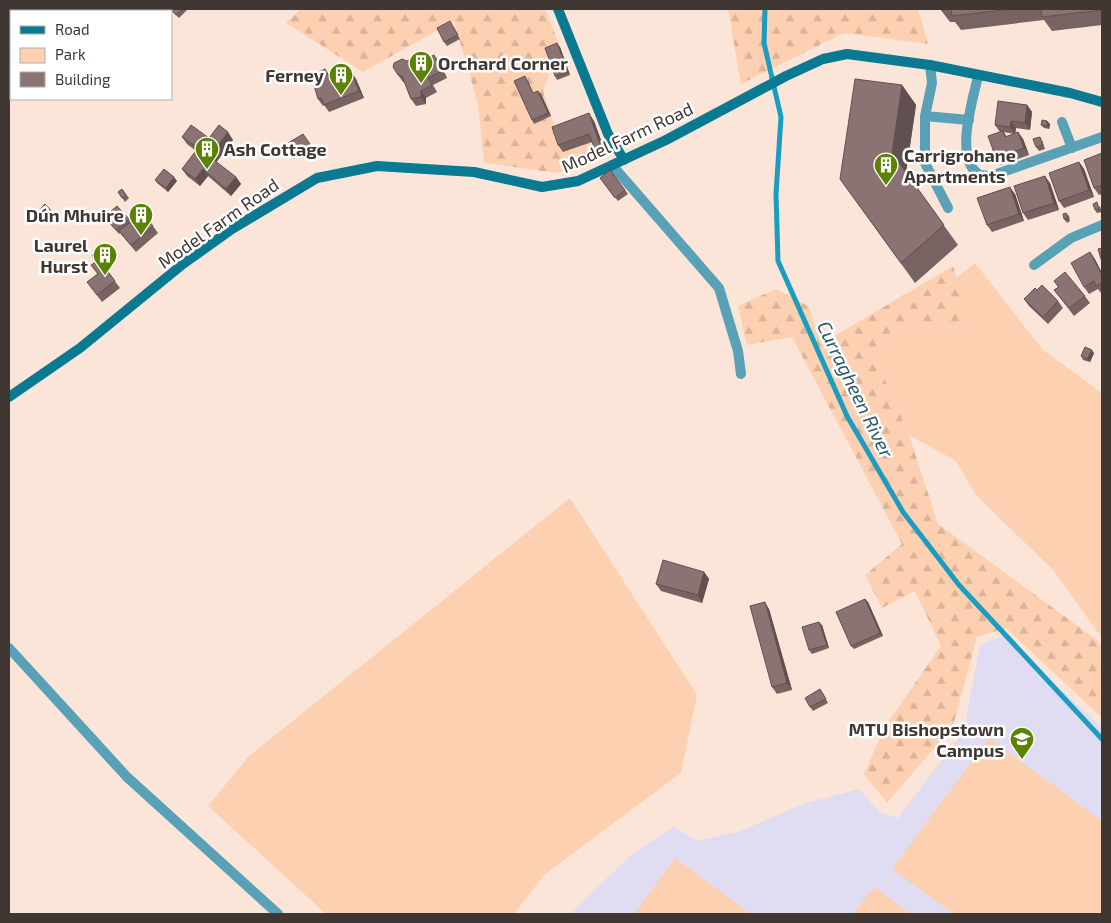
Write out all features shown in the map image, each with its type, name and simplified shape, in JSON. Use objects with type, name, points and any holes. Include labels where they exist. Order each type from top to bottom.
[{"type":"main road","points":[[558,9],[608,134],[624,160]]},
{"type":"main road","name":"Model Farm Road","points":[[9,397],[80,348],[183,264],[232,229],[316,178],[377,166],[474,172],[542,187],[578,181],[666,140],[786,76],[823,59],[847,54],[930,65],[978,76],[1070,92],[1102,102]]},
{"type":"street","points":[[930,65],[932,82],[925,116],[925,163],[948,208]]},
{"type":"street","points":[[978,76],[965,141],[973,171],[980,175],[991,176],[1102,137]]},
{"type":"street","points":[[925,116],[969,120]]},
{"type":"street","points":[[1062,122],[1072,148]]},
{"type":"street","points":[[612,165],[720,288],[738,351],[741,374]]},
{"type":"street","points":[[1034,265],[1065,242],[1102,225]]},
{"type":"street","points":[[9,648],[126,778],[278,914]]},
{"type":"shaded area","name":"MTU Bishopstown Campus","points":[[1003,636],[1102,727],[1102,914],[570,914],[632,854],[673,827],[698,841],[738,832],[803,804],[859,789],[880,813],[898,818],[964,731],[980,645]]},
{"type":"green space","points":[[301,9],[545,9],[560,47],[547,52],[549,76],[543,91],[563,152],[594,141],[600,157],[557,173],[484,163],[478,104],[454,21],[363,72],[286,23]]},
{"type":"green space","points":[[728,9],[918,9],[928,44],[844,33],[741,84]]},
{"type":"green space","points":[[975,263],[1043,350],[1102,393],[1102,638],[1053,570],[976,495],[956,461],[909,435],[875,356],[901,325],[970,327],[955,279]]},
{"type":"green space","points":[[953,266],[970,327],[901,325],[875,356],[909,435],[938,524],[1097,640],[1102,648],[1102,718],[1006,628],[977,637],[953,726],[887,803],[864,774],[884,728],[941,646],[915,591],[882,608],[865,575],[902,544],[792,337],[747,345],[738,306],[776,289],[808,306],[821,344]]},
{"type":"green space","points":[[570,498],[697,695],[681,773],[544,875],[514,914],[326,914],[208,806],[249,756]]},
{"type":"green space","points":[[989,738],[1102,821],[1102,914],[954,914],[892,869]]},
{"type":"green space","points":[[675,858],[751,914],[634,914]]},
{"type":"green space","points":[[874,887],[911,914],[853,914]]},
{"type":"building","points":[[171,9],[183,9],[176,15]]},
{"type":"building","points":[[951,9],[1012,9],[952,16]]},
{"type":"building","points":[[1041,9],[1102,9],[1102,10],[1042,17]]},
{"type":"building","points":[[450,21],[458,35],[444,42],[437,28]]},
{"type":"building","points":[[557,43],[568,72],[555,76],[545,48]]},
{"type":"building","name":"Orchard Corner","points":[[434,55],[442,71],[428,78],[432,85],[421,91],[421,97],[411,99],[402,76],[398,75],[393,67],[394,63],[402,59],[407,61],[411,59],[414,65]]},
{"type":"building","name":"Ferney","points":[[325,69],[330,80],[351,71],[359,91],[324,105],[321,98],[318,99],[311,75]]},
{"type":"building","points":[[525,76],[533,93],[538,91],[548,113],[532,120],[514,81]]},
{"type":"building","name":"Carrigrohane Apartments","points":[[855,79],[902,85],[892,153],[944,225],[901,263],[840,179]]},
{"type":"building","points":[[998,101],[1027,105],[1025,123],[1011,121],[1010,127],[995,125]]},
{"type":"building","points":[[589,113],[601,147],[595,150],[589,134],[558,145],[552,127]]},
{"type":"building","points":[[1042,120],[1047,121],[1047,126],[1041,125]]},
{"type":"building","name":"Ash Cottage","points":[[191,125],[209,138],[219,125],[228,132],[210,157],[236,177],[226,189],[203,169],[195,179],[182,169],[198,148],[182,137]]},
{"type":"building","points":[[1003,131],[1005,137],[1018,132],[1024,148],[996,158],[988,136]]},
{"type":"building","points":[[303,134],[310,144],[292,155],[285,145]]},
{"type":"building","points":[[1040,137],[1043,145],[1036,147],[1033,139]]},
{"type":"building","points":[[1102,153],[1102,185],[1094,188],[1084,160]]},
{"type":"building","points":[[1079,162],[1089,190],[1059,201],[1049,173]]},
{"type":"building","points":[[164,169],[174,177],[166,188],[155,180]]},
{"type":"building","points":[[610,170],[625,190],[615,198],[600,178]]},
{"type":"building","points":[[1045,176],[1054,203],[1023,213],[1014,186]]},
{"type":"building","points":[[1010,187],[1019,214],[987,225],[977,198]]},
{"type":"building","points":[[122,189],[126,195],[122,198],[118,192]]},
{"type":"building","points":[[1097,202],[1099,209],[1095,210],[1093,204]]},
{"type":"building","points":[[45,204],[55,215],[50,220],[40,209]]},
{"type":"building","points":[[117,206],[129,219],[116,230],[104,217]]},
{"type":"building","points":[[142,213],[153,226],[131,245],[119,231]]},
{"type":"building","points":[[1066,213],[1068,218],[1064,219],[1063,214]]},
{"type":"building","points":[[1102,248],[1102,262],[1098,249]]},
{"type":"building","points":[[98,251],[104,258],[100,261],[115,281],[97,295],[87,282],[98,274],[91,265],[96,262],[92,255]]},
{"type":"building","points":[[1090,252],[1102,275],[1102,283],[1096,286],[1094,281],[1084,287],[1071,263]]},
{"type":"building","points":[[1065,272],[1085,296],[1069,308],[1054,290],[1059,287],[1054,281]]},
{"type":"building","points":[[1042,285],[1058,301],[1043,317],[1024,299],[1035,288],[1037,290]]},
{"type":"building","points":[[1085,347],[1092,350],[1087,359],[1081,356]]},
{"type":"building","points":[[663,560],[704,572],[698,595],[656,584]]},
{"type":"building","points":[[865,599],[880,633],[851,646],[836,612]]},
{"type":"building","points":[[765,602],[787,683],[772,687],[750,606]]},
{"type":"building","points":[[819,622],[827,645],[809,650],[802,627]]},
{"type":"building","points":[[820,689],[826,699],[810,707],[805,698]]},
{"type":"waterway","name":"Curragheen River","points":[[765,9],[764,43],[781,117],[776,194],[778,261],[847,416],[903,512],[959,585],[1102,739]]},
{"type":"place","name":"Orchard Corner","points":[[421,84]]},
{"type":"place","name":"Ferney","points":[[341,96]]},
{"type":"place","name":"Ash Cottage","points":[[207,170]]},
{"type":"place","name":"Carrigrohane Apartments","points":[[886,186]]},
{"type":"place","name":"Dún Mhuire","points":[[141,236]]},
{"type":"place","name":"Laurel Hurst","points":[[105,276]]},
{"type":"place","name":"MTU Bishopstown Campus","points":[[1022,760]]}]
